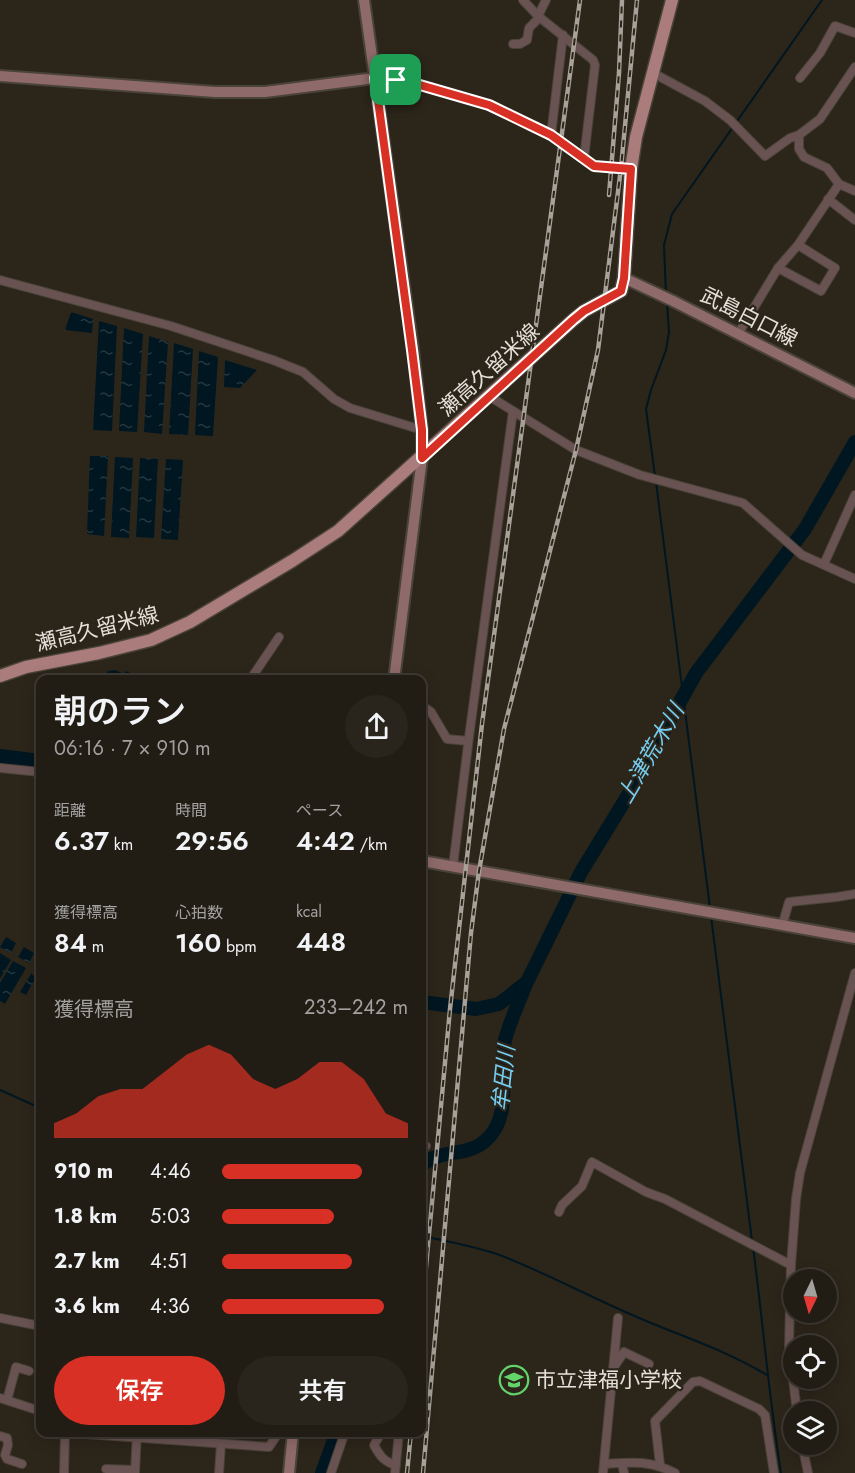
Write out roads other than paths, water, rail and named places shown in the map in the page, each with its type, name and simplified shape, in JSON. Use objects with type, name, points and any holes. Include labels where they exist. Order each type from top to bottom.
[{"type":"main road","points":[[624,278],[631,169],[638,128],[672,0]]},
{"type":"main road","name":"瀬高久留米線","points":[[0,675],[26,667],[151,640],[190,622],[292,561],[338,531],[584,311],[621,291],[624,278]]},
{"type":"street","points":[[364,0],[422,430],[422,458],[395,675]]},
{"type":"street","points":[[523,0],[539,17],[593,60],[595,65],[584,158]]},
{"type":"street","points":[[513,44],[520,45],[527,40],[529,28],[539,17],[546,0]]},
{"type":"street","points":[[800,78],[820,53],[835,26],[855,33]]},
{"type":"street","points":[[551,135],[563,35]]},
{"type":"street","points":[[653,73],[705,101],[722,113],[765,156],[820,119],[855,67]]},
{"type":"street","points":[[0,76],[215,92],[265,92],[375,78],[413,83],[480,102],[551,135],[594,166],[631,169]]},
{"type":"street","points":[[799,135],[800,149],[804,157],[827,168],[839,184],[855,191]]},
{"type":"street","points":[[738,334],[778,268],[798,245],[839,184]]},
{"type":"street","points":[[828,200],[855,220]]},
{"type":"street","points":[[778,268],[821,291],[835,268],[798,245]]},
{"type":"street","name":"武島白口線","points":[[624,278],[855,393]]},
{"type":"street","points":[[0,280],[171,326],[273,360],[303,372],[333,399],[350,408],[422,430]]},
{"type":"street","points":[[489,396],[576,450],[640,475],[743,503],[802,555],[855,579]]},
{"type":"street","points":[[453,867],[513,411]]},
{"type":"street","points":[[824,564],[855,495]]},
{"type":"street","points":[[253,675],[279,637]]},
{"type":"street","points":[[426,709],[447,739],[468,741]]},
{"type":"street","points":[[0,768],[36,772]]},
{"type":"street","points":[[426,862],[855,938]]},
{"type":"street","points":[[782,926],[789,902],[855,894]]},
{"type":"street","points":[[796,1401],[789,1347],[791,1265],[796,1199],[800,1173],[855,973]]},
{"type":"street","points":[[559,1212],[562,1205],[582,1186],[592,1162],[646,1192],[665,1199],[791,1265]]},
{"type":"street","points":[[0,1317],[36,1325]]},
{"type":"street","points":[[618,1318],[603,1469],[622,1463],[641,1462],[660,1465],[675,1473]]},
{"type":"street","points":[[613,1368],[624,1352],[649,1364]]},
{"type":"street","points":[[29,1371],[16,1367],[3,1399],[36,1410]]},
{"type":"street","points":[[660,1465],[655,1421],[693,1382],[699,1381],[759,1409],[765,1415],[774,1473]]},
{"type":"street","points":[[0,1436],[7,1438],[9,1445],[5,1455],[7,1459],[22,1464]]},
{"type":"street","points":[[64,1473],[65,1437]]},
{"type":"street","points":[[106,1468],[135,1471],[136,1437]]},
{"type":"street","points":[[147,1437],[269,1447],[276,1437]]},
{"type":"street","points":[[289,1473],[292,1437]]},
{"type":"street","points":[[331,1473],[343,1437]]},
{"type":"street","points":[[379,1437],[374,1445],[380,1457],[396,1469]]},
{"type":"street","points":[[396,1469],[399,1437]]},
{"type":"street","points":[[219,1473],[221,1444]]},
{"type":"street","points":[[804,1455],[808,1473]]},
{"type":"street","points":[[622,1463],[624,1473]]},
{"type":"water","points":[[71,312],[93,319],[92,333],[65,330]]},
{"type":"water","points":[[99,321],[117,326],[112,431],[93,430]]},
{"type":"water","points":[[124,328],[143,334],[137,432],[119,431]]},
{"type":"water","points":[[149,336],[168,342],[162,434],[144,432]]},
{"type":"water","points":[[174,343],[193,349],[188,435],[169,434]]},
{"type":"water","points":[[199,351],[218,357],[213,436],[195,435]]},
{"type":"water","points":[[225,360],[257,370],[240,388],[224,387]]},
{"type":"water","points":[[90,456],[108,456],[104,536],[87,534]]},
{"type":"water","points":[[115,457],[133,458],[129,538],[111,537]]},
{"type":"water","points":[[140,458],[158,459],[154,538],[136,537]]},
{"type":"water","points":[[166,459],[183,460],[178,540],[161,539]]},
{"type":"water","points":[[115,670],[124,674],[126,671],[134,675],[106,675],[108,671]]},
{"type":"water","points":[[6,937],[16,943],[11,953],[0,947]]},
{"type":"water","points":[[24,947],[34,953],[29,963],[18,957]]},
{"type":"water","points":[[0,953],[11,960],[0,979]]},
{"type":"water","points":[[13,961],[26,968],[5,1004],[0,1001],[0,983]]},
{"type":"water","points":[[31,974],[36,977],[26,995],[20,992]]},
{"type":"waterway","points":[[666,295],[664,245],[672,214],[822,0]]},
{"type":"waterway","points":[[655,476],[646,409],[666,350],[669,332],[667,303]]},
{"type":"waterway","name":"上津荒木川","points":[[426,1003],[476,1009],[499,1004],[527,982],[581,872],[630,792],[696,673],[805,529],[855,442]]},
{"type":"waterway","name":"上津荒木川","points":[[656,482],[710,908]]},
{"type":"waterway","name":"上津荒木川","points":[[0,756],[36,760]]},
{"type":"waterway","points":[[711,916],[752,1241]]},
{"type":"waterway","name":"牟田川","points":[[426,1162],[436,1157],[478,1146],[494,1131],[502,1107],[505,1040],[526,984]]},
{"type":"waterway","points":[[0,1090],[36,1106]]},
{"type":"waterway","points":[[426,1237],[497,1254],[630,1314],[716,1349],[767,1375]]},
{"type":"waterway","points":[[753,1247],[781,1473]]},
{"type":"waterway","name":"牟田川","points":[[322,1473],[335,1437]]},
{"type":"railway","points":[[426,1267],[450,1009],[482,724],[580,0]]},
{"type":"railway","points":[[609,195],[619,73],[622,0]]},
{"type":"railway","points":[[423,1473],[471,933],[479,871],[504,729],[576,450],[598,350],[621,168],[637,0]]},
{"type":"railway","points":[[407,1473],[411,1437]]},
{"type":"place","name":"市立津福小学校","points":[[514,1380]]}]
